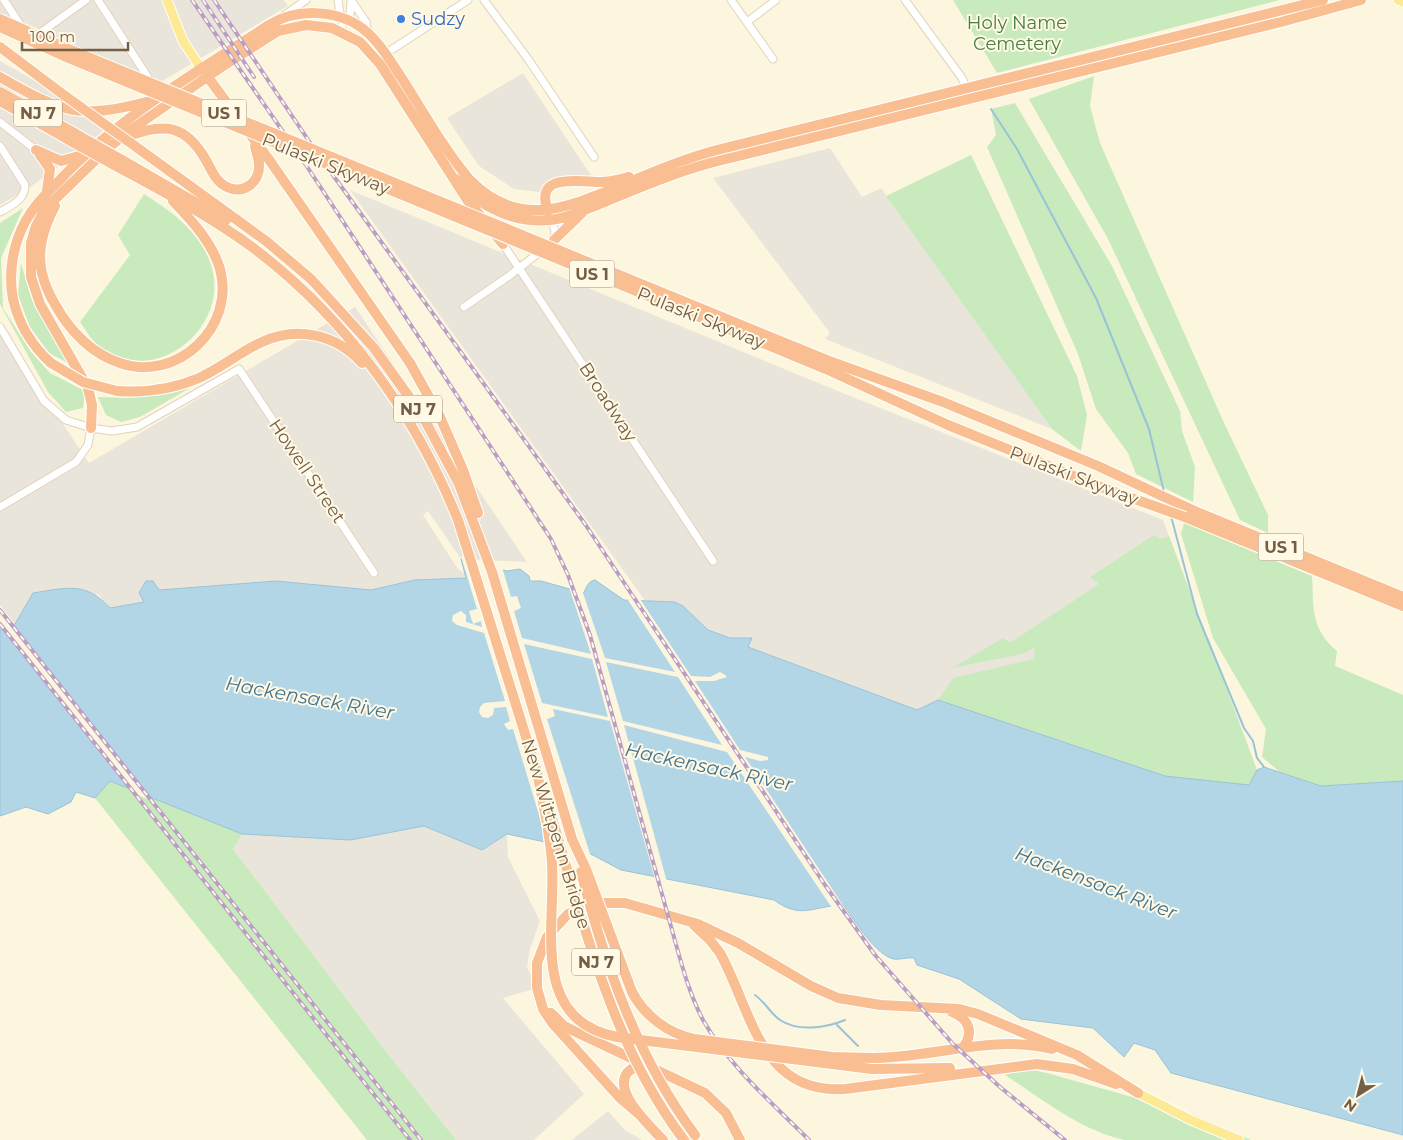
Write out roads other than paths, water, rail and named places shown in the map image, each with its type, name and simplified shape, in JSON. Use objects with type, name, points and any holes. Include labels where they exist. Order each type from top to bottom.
[{"type":"highway","points":[[91,428],[92,405],[88,388],[40,304],[30,271],[29,254],[34,231],[46,209],[116,141],[277,20],[309,13],[343,19],[368,33],[385,54],[461,169],[474,184],[492,198],[508,206],[550,215],[654,171],[717,150],[1323,0]]},
{"type":"highway","points":[[503,244],[504,234],[509,228],[527,220],[585,210],[692,168],[1361,0]]},
{"type":"highway","name":"Pulaski Skyway","points":[[0,18],[85,56],[829,361],[944,402],[1086,461],[1197,512],[1403,597]]},
{"type":"highway","points":[[387,388],[351,352],[323,337],[308,334],[286,335],[267,340],[200,377],[181,384],[148,391],[117,391],[83,382],[51,363],[34,345],[24,330],[15,306],[11,280],[13,257],[20,234],[32,212],[47,193],[86,152],[156,100],[283,29],[312,25],[339,30],[360,42],[374,56],[482,219],[503,244]]},
{"type":"highway","name":"Pulaski Skyway","points":[[0,28],[126,82],[826,369],[975,436],[1104,489],[1185,517],[1403,606]]},
{"type":"highway","points":[[0,46],[60,93],[206,197],[282,254],[311,279],[326,297]]},
{"type":"highway","points":[[0,52],[32,71]]},
{"type":"highway","points":[[205,73],[406,356],[440,417],[469,487],[486,537],[492,572]]},
{"type":"highway","points":[[0,78],[48,104],[74,111],[102,112],[156,100]]},
{"type":"highway","name":"NJ 7","points":[[0,92],[73,137],[266,248],[326,297]]},
{"type":"highway","points":[[0,101],[73,137]]},
{"type":"highway","points":[[116,141],[153,128],[173,130],[183,134],[195,143],[218,182],[227,188],[239,190],[247,188],[258,175],[259,163],[254,141]]},
{"type":"highway","points":[[36,150],[60,161],[68,161],[86,152]]},
{"type":"highway","points":[[36,150],[50,169],[47,193]]},
{"type":"highway","points":[[60,196],[45,225],[40,243],[40,268],[48,293],[69,325],[97,352],[120,363],[147,367],[179,359],[200,344],[214,325],[223,295],[220,269],[205,239],[188,216],[160,190],[121,164]]},
{"type":"highway","points":[[550,215],[545,202],[546,192],[551,186],[560,181],[607,181],[654,171]]},
{"type":"highway","points":[[456,179],[466,191],[486,206],[503,214],[527,220]]},
{"type":"highway","name":"NJ 7","points":[[160,190],[208,213],[305,292],[358,348],[387,388]]},
{"type":"highway","points":[[554,240],[585,210]]},
{"type":"highway","name":"New Wittpenn Bridge","points":[[326,297],[374,348],[411,397],[450,467],[481,539],[492,572],[602,942],[632,1028],[661,1086],[696,1138]]},
{"type":"highway","name":"New Wittpenn Bridge","points":[[387,388],[430,458],[453,507],[467,544],[537,772],[617,1021],[646,1081],[684,1140]]},
{"type":"highway","points":[[537,772],[552,862],[553,974],[561,996],[578,1019],[597,1031],[617,1037],[922,1070],[1006,1063],[1049,1064],[1073,1069],[1138,1093]]},
{"type":"highway","points":[[572,839],[586,868],[632,992],[642,1008],[658,1023],[675,1033],[694,1039],[872,1064],[906,1057],[1006,1043],[1048,1048],[1082,1062],[1138,1093]]},
{"type":"highway","points":[[663,1140],[640,1115],[620,1098],[557,1029],[543,1010],[537,988],[537,963],[547,937],[563,918],[581,907],[600,902],[618,902],[686,919],[729,938],[830,995],[872,1004],[973,1012],[1049,1043],[1088,1062],[1138,1093]]},
{"type":"highway","points":[[686,919],[706,935],[720,954],[768,1055],[784,1072],[800,1082],[823,1089],[845,1089],[1025,1064]]},
{"type":"highway","points":[[537,988],[550,1011],[564,1026],[705,1093],[730,1117],[740,1140]]},
{"type":"highway","points":[[944,1009],[962,1017],[969,1025],[969,1038],[962,1049]]},
{"type":"highway","points":[[640,1115],[625,1093],[624,1082],[627,1074],[632,1069],[640,1067],[665,1075]]},
{"type":"main road","points":[[167,0],[183,41],[205,73]]},
{"type":"main road","points":[[1398,0],[1403,2]]},
{"type":"main road","points":[[1138,1093],[1193,1121],[1240,1140]]},
{"type":"street","points":[[4,0],[24,30],[32,34],[40,33],[86,0]]},
{"type":"street","points":[[98,0],[147,76]]},
{"type":"street","points":[[277,20],[306,0]]},
{"type":"street","points":[[338,0],[343,19]]},
{"type":"street","points":[[339,30],[343,19],[350,11],[351,0]]},
{"type":"street","points":[[351,0],[366,22],[368,33]]},
{"type":"street","points":[[385,54],[468,0]]},
{"type":"street","points":[[484,0],[528,59],[594,157]]},
{"type":"street","points":[[731,0],[773,59]]},
{"type":"street","points":[[747,22],[776,0]]},
{"type":"street","points":[[905,0],[962,78],[970,99]]},
{"type":"street","points":[[0,122],[36,150]]},
{"type":"street","points":[[0,146],[25,185],[23,195],[17,202],[0,212]]},
{"type":"street","points":[[464,307],[519,268],[554,240],[555,231],[550,215]]},
{"type":"street","name":"Broadway","points":[[503,244],[713,561]]},
{"type":"street","points":[[0,327],[44,401],[66,420],[91,428],[88,445],[76,462],[0,507]]},
{"type":"street","name":"Howell Street","points":[[91,428],[112,431],[137,427],[239,369],[374,573]]},
{"type":"water","name":"Hackensack River","points":[[461,559],[507,571],[520,569],[529,576],[530,581],[541,581],[584,593],[589,583],[595,580],[624,600],[675,602],[683,606],[708,630],[730,638],[752,638],[748,647],[917,710],[938,700],[1165,776],[1249,785],[1257,770],[1264,767],[1321,786],[1403,781],[1403,1135],[1171,1073],[1155,1050],[1134,1043],[1124,1057],[1093,1028],[1021,1019],[959,979],[917,965],[914,958],[894,959],[887,956],[873,944],[843,905],[800,911],[784,906],[774,900],[621,870],[583,850],[507,834],[482,850],[424,826],[350,840],[242,834],[110,781],[95,798],[76,792],[71,802],[48,814],[26,807],[0,816],[0,629],[15,624],[33,593],[75,588],[84,590],[101,599],[110,608],[144,602],[139,593],[146,581],[153,581],[159,590],[276,581],[371,590],[415,580],[466,578]]},
{"type":"waterway","points":[[991,109],[1017,149],[1096,298],[1149,429],[1164,492]]},
{"type":"waterway","points":[[1171,516],[1197,614],[1244,728],[1253,741],[1257,758],[1264,767]]},
{"type":"waterway","points":[[755,995],[780,1020],[787,1024],[812,1028],[845,1020]]},
{"type":"waterway","points":[[837,1025],[858,1046]]},
{"type":"railway","points":[[192,0],[306,165],[551,539],[568,575],[590,635],[680,957],[695,1003],[703,1020],[725,1053],[809,1140]]},
{"type":"railway","points":[[203,0],[254,77]]},
{"type":"railway","points":[[214,0],[317,153],[585,524],[825,885],[875,955],[953,1044],[1000,1087],[1065,1140]]},
{"type":"railway","points":[[0,610],[421,1140]]},
{"type":"railway","points":[[0,624],[410,1140]]},
{"type":"place","name":"Sudzy","points":[[401,19]]},
{"type":"park label","name":"Holy Name Cemetery","points":[[1017,33]]}]
